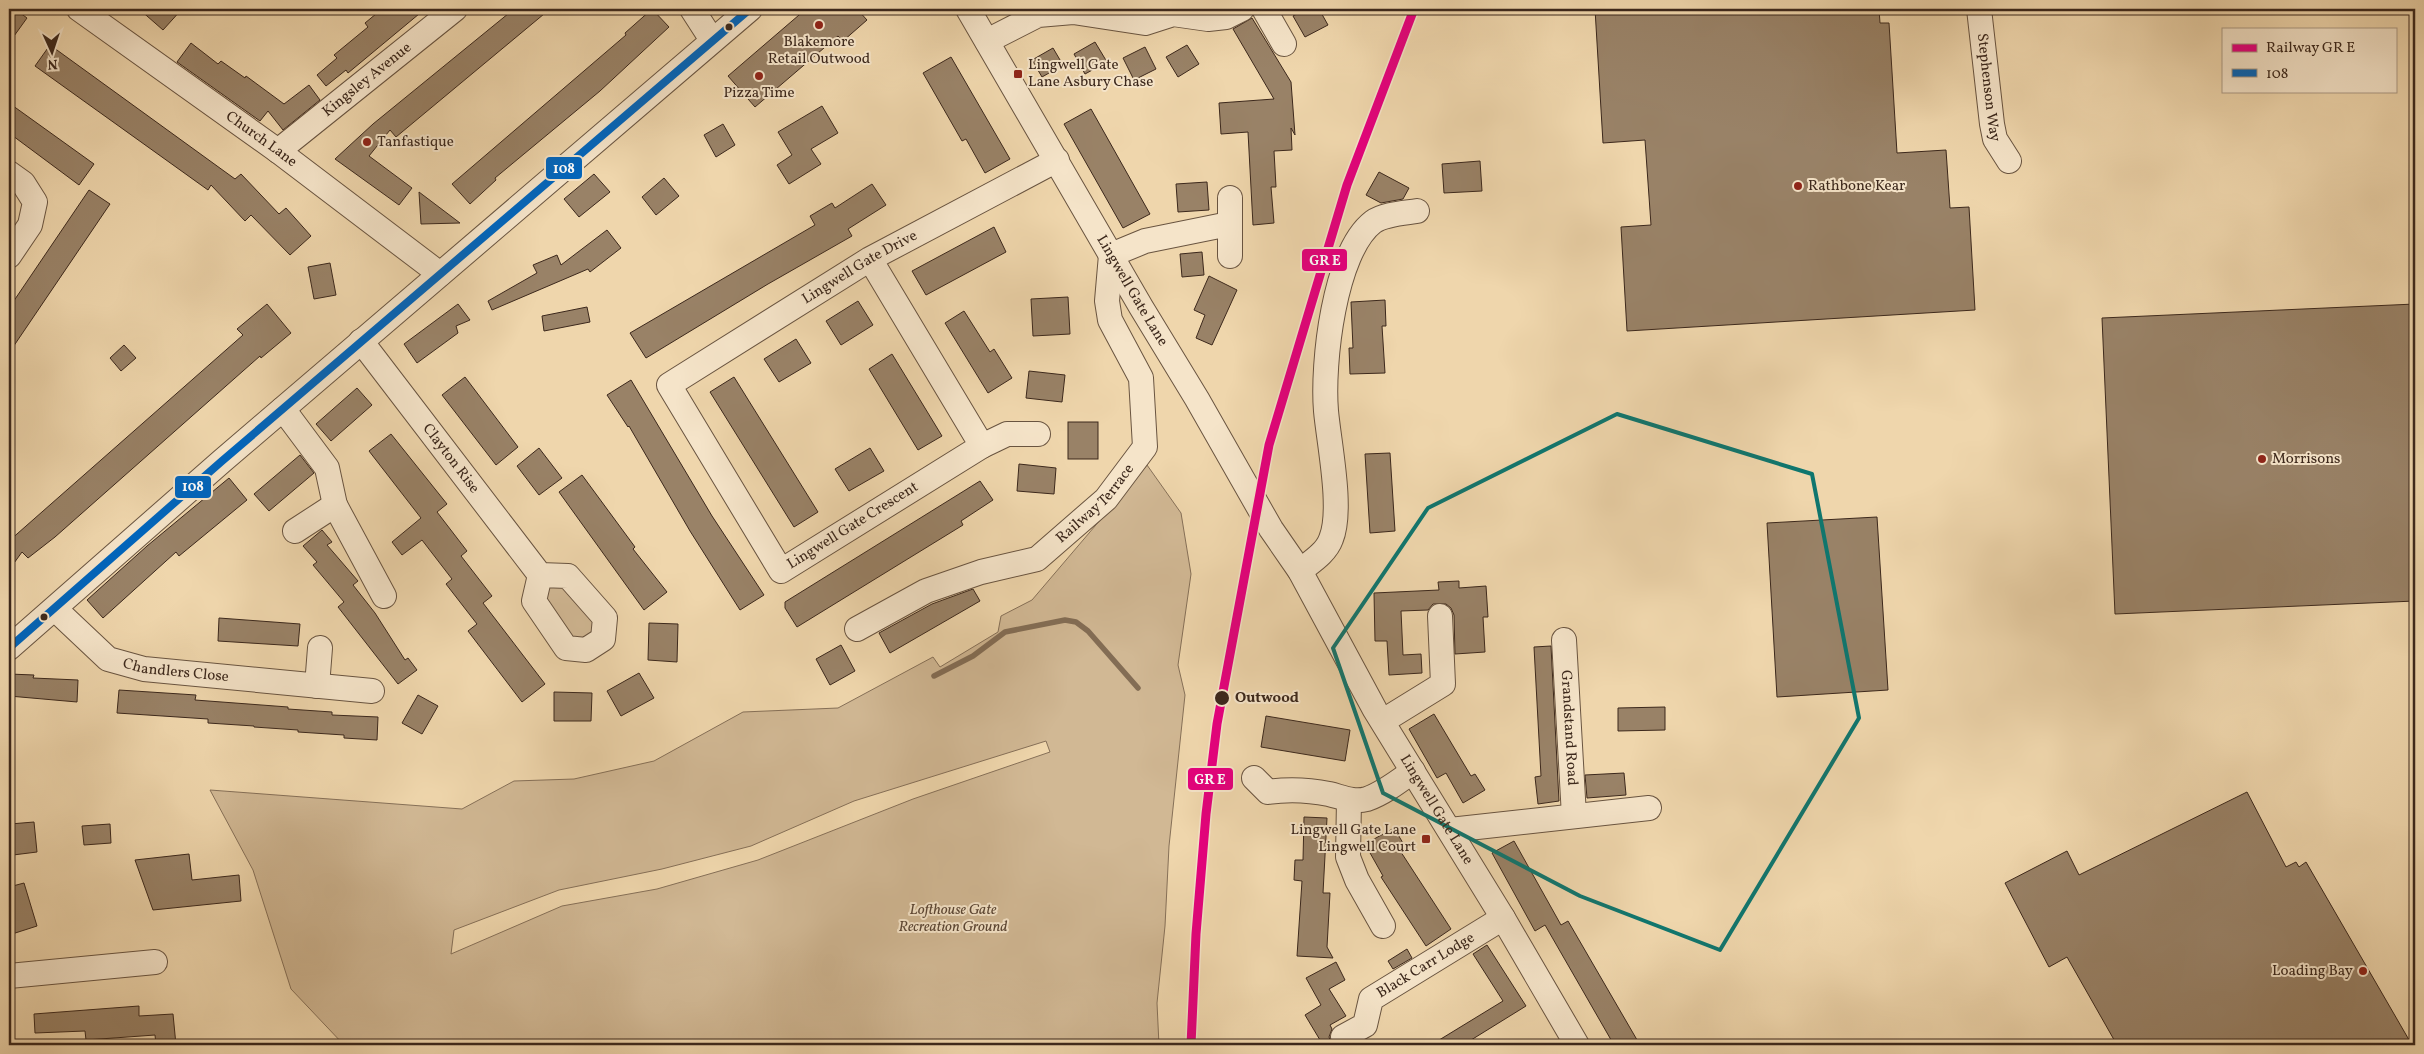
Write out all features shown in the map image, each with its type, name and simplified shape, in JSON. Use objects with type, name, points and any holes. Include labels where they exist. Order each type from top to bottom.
[{"type":"street","name":"Kingsley Avenue","points":[[278,151],[455,9]]},
{"type":"street","points":[[692,9],[712,40]]},
{"type":"street","points":[[10,645],[55,609],[283,409],[750,9]]},
{"type":"street","name":"Lingwell Gate Lane","points":[[968,9],[1271,529],[1300,571],[1383,721],[1503,918],[1577,1045]]},
{"type":"street","points":[[987,41],[1038,15],[1073,12],[1145,23],[1173,14],[1208,19],[1226,17],[1242,9]]},
{"type":"street","points":[[1264,9],[1284,44]]},
{"type":"street","name":"Stephenson Way","points":[[1979,9],[1992,124],[1995,139],[2009,161]]},
{"type":"street","name":"Church Lane","points":[[86,11],[278,151],[440,274]]},
{"type":"street","name":"Lingwell Gate Drive","points":[[669,385],[870,259],[1057,160]]},
{"type":"street","points":[[9,173],[23,183],[35,202],[30,225],[9,256]]},
{"type":"street","points":[[1230,198],[1228,224],[1230,256]]},
{"type":"street","points":[[1300,571],[1320,556],[1331,540],[1336,518],[1326,408],[1327,341],[1339,287],[1358,237],[1374,220],[1417,211]]},
{"type":"street","points":[[1112,255],[1145,242],[1228,224]]},
{"type":"street","name":"Railway Terrace","points":[[857,629],[926,591],[981,572],[1037,559],[1106,499],[1145,447],[1141,378],[1110,320],[1108,301],[1112,255]]},
{"type":"street","points":[[870,259],[982,446]]},
{"type":"street","name":"Clayton Rise","points":[[362,341],[540,574]]},
{"type":"street","name":"Lingwell Gate Crescent","points":[[669,385],[781,572],[982,446],[1007,434],[1038,434]]},
{"type":"street","points":[[283,409],[327,468],[335,505],[384,596]]},
{"type":"street","points":[[295,531],[335,505]]},
{"type":"street","name":"Chandlers Close","points":[[55,609],[108,659],[144,669],[372,691]]},
{"type":"street","points":[[1383,721],[1444,684],[1440,616]]},
{"type":"street","name":"Grandstand Road","points":[[1564,640],[1574,816]]},
{"type":"street","points":[[317,686],[320,648]]},
{"type":"street","points":[[1254,778],[1268,792],[1286,790],[1312,792],[1329,794],[1349,800],[1365,800],[1379,794],[1413,771]]},
{"type":"street","points":[[1349,800],[1348,857],[1357,880],[1383,926]]},
{"type":"street","points":[[1450,830],[1649,808]]},
{"type":"street","name":"Black Carr Lodge","points":[[1343,1037],[1370,1032],[1371,999],[1503,918]]},
{"type":"street","points":[[9,976],[155,962]]},
{"type":"highlighted area","points":[[1617,414],[1812,474],[1859,718],[1720,950],[1580,896],[1383,793],[1333,648],[1428,508]]},
{"type":"green space","name":"Lofthouse Gate Recreation Ground","points":[[1147,465],[1181,513],[1191,574],[1178,665],[1185,695],[1169,846],[1165,926],[1157,1003],[1159,1045],[344,1045],[291,989],[253,870],[210,790],[462,809],[514,781],[574,779],[654,761],[743,712],[838,708],[933,657],[940,667],[998,632],[1001,616],[1032,600]],"holes":[[[1046,741],[1050,752],[913,799],[758,860],[657,889],[562,906],[451,954],[454,930],[559,890],[662,869],[751,846],[854,801]]]},
{"type":"green space","points":[[540,575],[568,576],[605,618],[586,650],[534,601]]},
{"type":"building","points":[[9,9],[15,9],[27,18],[9,43]]},
{"type":"building","points":[[139,9],[182,9],[163,30]]},
{"type":"building","points":[[382,9],[425,9],[348,73],[346,70],[326,86],[317,75],[337,58],[334,55],[368,27],[365,23]]},
{"type":"building","points":[[514,9],[550,9],[396,137],[390,130],[369,156],[412,188],[399,205],[335,159],[373,124]]},
{"type":"building","points":[[652,9],[669,27],[600,91],[495,178],[496,180],[470,204],[452,184],[626,35],[625,33]]},
{"type":"building","points":[[806,9],[857,9],[867,20],[843,41],[838,36],[755,107],[728,76]]},
{"type":"building","points":[[1306,9],[1319,9],[1328,25],[1305,37],[1293,16]]},
{"type":"building","name":"Rathbone Kear","points":[[1595,9],[1879,9],[1880,23],[1889,23],[1897,153],[1946,150],[1950,208],[1969,207],[1975,310],[1627,331],[1621,227],[1651,225],[1645,140],[1603,143]]},
{"type":"building","points":[[1252,18],[1291,82],[1295,135],[1291,128],[1292,150],[1274,151],[1276,187],[1271,187],[1274,223],[1253,225],[1248,132],[1221,134],[1219,103],[1274,99],[1233,29]]},
{"type":"building","points":[[1095,42],[1107,62],[1085,74],[1074,54]]},
{"type":"building","points":[[191,43],[218,64],[221,61],[245,78],[246,76],[284,104],[309,85],[320,100],[283,130],[268,111],[260,121],[177,62]]},
{"type":"building","points":[[50,45],[235,179],[241,174],[279,214],[286,208],[311,236],[290,255],[251,215],[245,221],[211,185],[208,190],[35,66]]},
{"type":"building","points":[[1187,45],[1199,64],[1178,77],[1166,57]]},
{"type":"building","points":[[1145,47],[1156,69],[1134,80],[1123,58]]},
{"type":"building","points":[[1053,48],[1063,65],[1042,77],[1032,60]]},
{"type":"building","points":[[951,57],[1010,159],[985,173],[966,139],[962,141],[923,73]]},
{"type":"building","points":[[9,103],[94,164],[79,185],[9,133]]},
{"type":"building","points":[[822,106],[838,133],[811,149],[821,164],[789,184],[777,165],[792,155],[778,132]]},
{"type":"building","points":[[1091,109],[1150,214],[1123,228],[1064,124]]},
{"type":"building","points":[[723,124],[735,145],[716,157],[704,135]]},
{"type":"building","points":[[1480,161],[1482,191],[1444,193],[1442,164]]},
{"type":"building","points":[[1379,172],[1409,188],[1403,199],[1381,203],[1366,195]]},
{"type":"building","points":[[594,174],[610,192],[579,217],[564,199]]},
{"type":"building","points":[[664,178],[679,196],[656,215],[642,197]]},
{"type":"building","points":[[1207,182],[1209,210],[1178,212],[1176,184]]},
{"type":"building","points":[[872,184],[886,205],[848,229],[852,236],[768,284],[646,358],[630,333],[815,225],[810,216],[832,203],[835,208]]},
{"type":"building","points":[[89,190],[110,204],[9,353],[9,308]]},
{"type":"building","points":[[419,192],[460,223],[421,224]]},
{"type":"building","points":[[994,227],[1006,252],[926,295],[912,271]]},
{"type":"building","points":[[607,230],[621,248],[590,272],[588,269],[492,310],[488,301],[537,273],[533,265],[557,255],[561,265]]},
{"type":"building","points":[[1202,252],[1204,275],[1182,277],[1180,254]]},
{"type":"building","points":[[330,263],[336,295],[314,299],[308,267]]},
{"type":"building","points":[[1209,276],[1237,290],[1212,345],[1196,338],[1205,315],[1194,310]]},
{"type":"building","points":[[1068,297],[1070,334],[1033,336],[1031,299]]},
{"type":"building","points":[[1385,300],[1386,326],[1382,326],[1385,373],[1350,374],[1349,348],[1353,348],[1351,302]]},
{"type":"building","points":[[858,301],[873,325],[841,345],[826,321]]},
{"type":"building","points":[[267,304],[291,333],[261,358],[260,356],[55,537],[28,558],[22,552],[9,570],[9,541],[243,335],[237,329]]},
{"type":"building","points":[[458,304],[470,320],[456,326],[458,333],[417,363],[404,344]]},
{"type":"building","name":"Morrisons","points":[[2415,304],[2415,601],[2115,614],[2102,318]]},
{"type":"building","points":[[587,307],[590,322],[544,331],[542,316]]},
{"type":"building","points":[[964,311],[990,352],[994,349],[1012,378],[988,393],[945,323]]},
{"type":"building","points":[[796,339],[811,363],[779,382],[764,359]]},
{"type":"building","points":[[124,345],[136,358],[121,371],[110,358]]},
{"type":"building","points":[[892,354],[942,436],[918,450],[869,369]]},
{"type":"building","points":[[1029,371],[1065,375],[1062,402],[1026,398]]},
{"type":"building","points":[[465,377],[518,447],[496,465],[442,395]]},
{"type":"building","points":[[734,377],[818,512],[794,527],[710,392]]},
{"type":"building","points":[[631,380],[712,516],[764,595],[740,610],[690,531],[629,426],[607,395]]},
{"type":"building","points":[[357,388],[372,405],[331,441],[316,424]]},
{"type":"building","points":[[1068,422],[1098,422],[1098,459],[1068,459]]},
{"type":"building","points":[[391,434],[447,504],[437,512],[467,551],[461,556],[492,596],[483,603],[545,684],[522,702],[468,631],[477,624],[446,584],[452,579],[422,540],[402,555],[392,542],[421,518],[369,451]]},
{"type":"building","points":[[539,448],[562,478],[539,495],[517,466]]},
{"type":"building","points":[[870,448],[884,471],[849,491],[835,469]]},
{"type":"building","points":[[1390,453],[1395,531],[1370,533],[1365,454]]},
{"type":"building","points":[[300,455],[314,473],[269,511],[254,494]]},
{"type":"building","points":[[1019,464],[1056,468],[1054,494],[1017,491]]},
{"type":"building","points":[[582,475],[635,547],[633,549],[667,592],[644,610],[559,492]]},
{"type":"building","points":[[229,478],[247,500],[179,556],[176,552],[103,618],[87,600],[147,546]]},
{"type":"building","points":[[980,481],[993,500],[961,521],[963,525],[797,627],[785,608],[785,602]]},
{"type":"building","points":[[1877,517],[1888,690],[1777,697],[1767,523]]},
{"type":"building","points":[[322,530],[332,542],[327,545],[358,581],[353,585],[375,613],[405,660],[408,658],[417,670],[398,684],[338,607],[344,602],[313,565],[317,562],[303,546]]},
{"type":"building","points":[[1459,581],[1459,588],[1486,586],[1488,617],[1483,617],[1485,652],[1455,654],[1454,615],[1451,608],[1446,604],[1433,604],[1428,610],[1401,611],[1403,655],[1421,654],[1422,673],[1389,675],[1387,641],[1375,641],[1374,593],[1439,590],[1438,582]]},
{"type":"building","points":[[973,589],[980,601],[890,653],[879,633],[932,604]]},
{"type":"building","points":[[219,618],[300,624],[298,646],[218,641]]},
{"type":"building","points":[[649,623],[678,624],[677,662],[648,660]]},
{"type":"building","points":[[841,645],[855,671],[830,685],[816,659]]},
{"type":"building","points":[[1551,646],[1559,801],[1538,804],[1535,777],[1541,776],[1534,647]]},
{"type":"building","points":[[639,673],[654,698],[621,716],[607,691]]},
{"type":"building","points":[[9,674],[34,675],[33,678],[78,680],[77,702],[9,696]]},
{"type":"building","points":[[119,690],[196,695],[195,700],[288,707],[288,709],[332,712],[332,715],[378,717],[377,740],[344,738],[344,735],[298,732],[298,730],[208,723],[208,719],[117,713]]},
{"type":"building","points":[[554,692],[592,693],[591,721],[554,721]]},
{"type":"building","points":[[418,695],[438,706],[422,734],[402,723]]},
{"type":"building","points":[[1665,707],[1665,730],[1618,731],[1618,708]]},
{"type":"building","points":[[1434,714],[1471,776],[1475,774],[1485,790],[1463,803],[1446,773],[1437,778],[1409,729]]},
{"type":"building","points":[[1266,716],[1350,730],[1345,761],[1261,747]]},
{"type":"building","points":[[1624,773],[1626,795],[1587,798],[1585,775]]},
{"type":"building","points":[[2247,792],[2286,867],[2296,862],[2299,867],[2306,862],[2412,1045],[2117,1045],[2067,957],[2049,967],[2005,883],[2067,851],[2079,875]]},
{"type":"building","points":[[1304,817],[1327,818],[1323,893],[1330,893],[1327,947],[1333,958],[1297,956],[1302,881],[1294,880],[1295,860],[1303,860]]},
{"type":"building","points":[[34,822],[37,852],[13,855],[10,824]]},
{"type":"building","points":[[110,824],[111,843],[84,845],[82,826]]},
{"type":"building","points":[[1394,828],[1403,843],[1397,846],[1451,929],[1426,946],[1381,877],[1383,876],[1365,844]]},
{"type":"building","points":[[1514,841],[1561,925],[1568,921],[1640,1045],[1614,1045],[1545,925],[1535,931],[1492,853]]},
{"type":"building","points":[[189,854],[192,880],[239,875],[241,901],[153,910],[135,860]]},
{"type":"building","points":[[24,883],[37,926],[9,935],[9,887]]},
{"type":"building","points":[[1487,945],[1526,1006],[1463,1045],[1431,1045],[1503,1001],[1473,954]]},
{"type":"building","points":[[1407,949],[1412,958],[1393,969],[1388,961]]},
{"type":"building","points":[[1336,962],[1345,980],[1329,989],[1346,1016],[1330,1025],[1332,1029],[1329,1037],[1332,1045],[1323,1045],[1305,1015],[1321,1005],[1306,978]]},
{"type":"building","points":[[139,1006],[139,1016],[173,1014],[176,1045],[156,1045],[155,1035],[86,1040],[85,1031],[35,1033],[34,1014]]},
{"type":"waterway","points":[[934,676],[973,656],[1005,632],[1065,620],[1076,622],[1088,631],[1138,688]]},
{"type":"transit line","name":"108","points":[[9,648],[222,461],[750,9]]},
{"type":"transit line","points":[[1191,1045],[1196,934],[1206,814],[1217,724],[1269,445],[1347,185],[1414,9]]},
{"type":"place","name":"Blakemore Retail Outwood","points":[[819,25]]},
{"type":"place","name":"Lingwell Gate Lane Asbury Chase","points":[[1018,74]]},
{"type":"place","name":"Pizza Time","points":[[759,76]]},
{"type":"place","name":"Tanfastique","points":[[367,142]]},
{"type":"place","name":"Rathbone Kear","points":[[1798,186]]},
{"type":"place","name":"Morrisons","points":[[2262,459]]},
{"type":"place","name":"Outwood","points":[[1222,698]]},
{"type":"place","name":"Lingwell Gate Lane Lingwell Court","points":[[1426,839]]},
{"type":"place","name":"Loading Bay","points":[[2363,971]]}]
